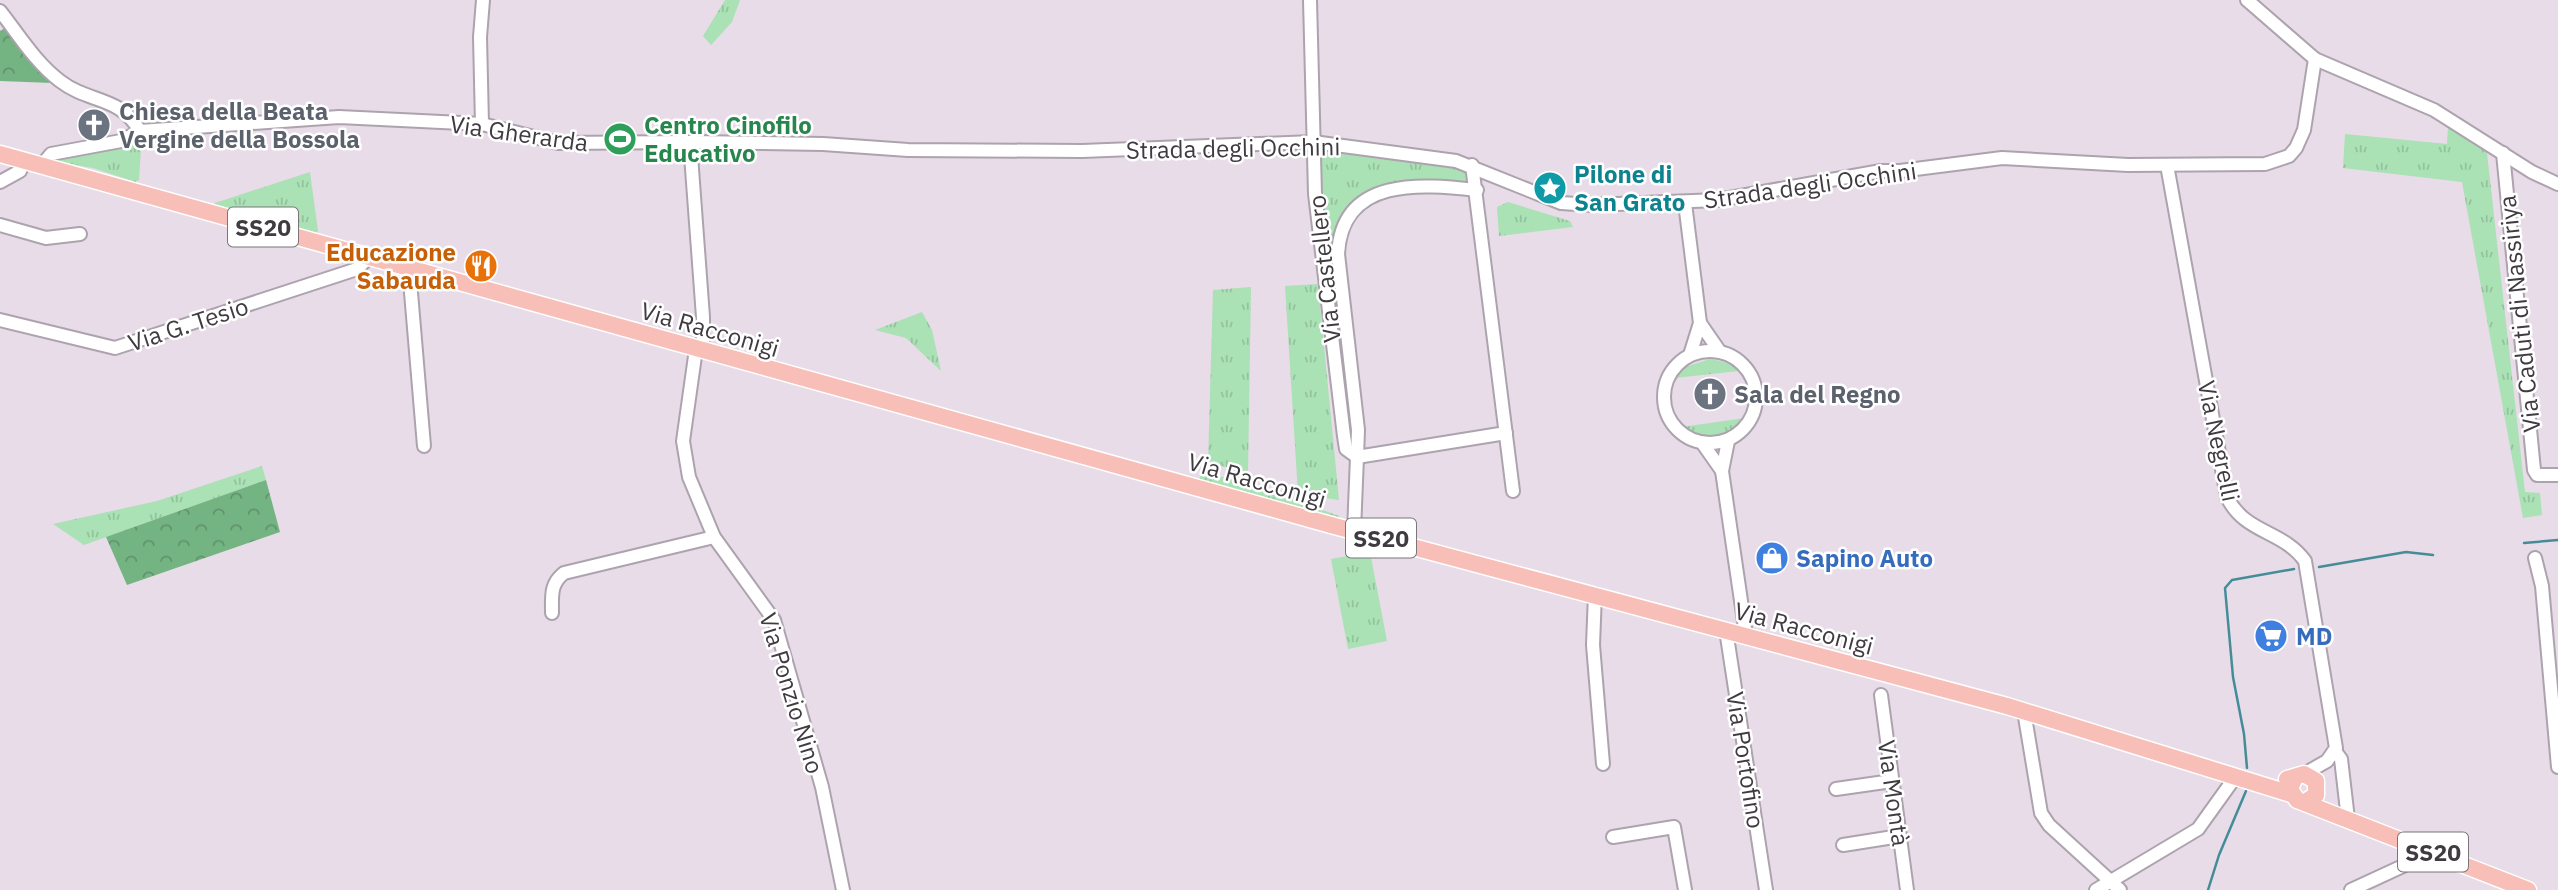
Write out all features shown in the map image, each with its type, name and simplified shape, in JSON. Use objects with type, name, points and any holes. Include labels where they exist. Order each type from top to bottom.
[{"type":"main road","name":"Via Racconigi","points":[[0,154],[1354,531],[2024,711],[2291,794]]},
{"type":"main road","name":"Via Racconigi","points":[[2253,782],[2300,775]]},
{"type":"main road","points":[[2318,787],[2314,799],[2305,802],[2297,800],[2291,794],[2290,785],[2300,775],[2313,777],[2318,787],[2322,800],[2343,818]]},
{"type":"main road","name":"SS20","points":[[2305,802],[2528,890]]},
{"type":"street","points":[[482,124],[480,37],[483,0]]},
{"type":"street","name":"Via Castellero","points":[[1310,0],[1313,33],[1313,142],[1324,285],[1346,449],[1357,457],[1354,531]]},
{"type":"street","points":[[2247,0],[2315,58],[2434,110],[2558,184]]},
{"type":"street","points":[[0,11],[45,69],[80,93],[122,108],[140,131]]},
{"type":"street","name":"Strada degli Occhini","points":[[690,142],[823,144],[908,150],[1082,151],[1313,142],[1399,151],[1472,165],[1561,202],[1685,203],[1718,200],[1881,170],[1900,171],[2002,158],[2236,167],[2265,164],[2289,156],[2304,130],[2315,58]]},
{"type":"street","name":"Via Gherarda","points":[[41,166],[51,154],[121,141],[140,131],[339,117],[482,124],[558,143],[690,142]]},
{"type":"street","points":[[690,142],[703,317],[699,350]]},
{"type":"street","name":"Via Caduti di Nassiriya","points":[[2503,153],[2537,475],[2558,475]]},
{"type":"street","points":[[0,182],[20,171],[24,161]]},
{"type":"street","name":"Via Negrelli","points":[[2167,164],[2225,489],[2241,519],[2291,546],[2305,561],[2331,756],[2318,787]]},
{"type":"street","points":[[1472,165],[1513,491]]},
{"type":"street","points":[[1477,190],[1426,185],[1389,189],[1366,200],[1344,229],[1338,254],[1358,430],[1357,457],[1506,433]]},
{"type":"street","points":[[1685,203],[1700,323],[1690,355],[1668,375],[1663,404],[1677,431],[1703,444],[1722,471]]},
{"type":"street","points":[[0,225],[46,238],[80,234]]},
{"type":"street","name":"Via G. Tesio","points":[[0,320],[116,348],[357,269],[369,257]]},
{"type":"street","points":[[410,268],[424,446]]},
{"type":"street","points":[[1700,323],[1720,352],[1742,364],[1755,386],[1754,412],[1748,424],[1728,440],[1703,444]]},
{"type":"street","name":"Via Ponzio Nino","points":[[699,350],[684,415],[682,445],[689,477],[714,537],[774,620],[822,787],[843,890]]},
{"type":"street","points":[[1690,355],[1720,352]]},
{"type":"street","points":[[1728,440],[1722,471],[1746,635]]},
{"type":"street","points":[[552,613],[552,589],[555,580],[564,573],[714,537]]},
{"type":"street","points":[[2535,558],[2542,586],[2558,767]]},
{"type":"street","points":[[1595,594],[1593,645],[1604,764]]},
{"type":"street","name":"Via Portofino","points":[[1726,630],[1766,890]]},
{"type":"street","name":"Via Montà","points":[[1881,695],[1908,890]]},
{"type":"street","points":[[2024,711],[2041,813],[2049,825],[2116,886]]},
{"type":"street","points":[[2300,775],[2331,756],[2341,758],[2343,818]]},
{"type":"street","points":[[2096,890],[2116,886],[2198,829],[2236,776]]},
{"type":"street","points":[[1836,789],[1892,781]]},
{"type":"street","points":[[1613,837],[1674,827],[1685,890]]},
{"type":"street","points":[[1843,845],[1900,836]]},
{"type":"street","points":[[2351,890],[2403,866],[2418,846]]},
{"type":"green space","points":[[725,0],[740,0],[732,22],[711,45],[703,36]]},
{"type":"green space","points":[[5,28],[53,83],[0,81],[0,31]]},
{"type":"green space","points":[[2448,127],[2487,153],[2525,492],[2540,493],[2542,515],[2523,518],[2462,182],[2343,168],[2345,134],[2447,144]]},
{"type":"green space","points":[[142,134],[139,180],[135,182],[93,168],[55,162],[56,159]]},
{"type":"green space","points":[[1326,149],[1450,163],[1468,169],[1471,184],[1426,180],[1387,184],[1370,191],[1355,203],[1342,219],[1331,242],[1324,244],[1317,153]]},
{"type":"green space","points":[[310,172],[318,231],[314,237],[212,207],[215,203]]},
{"type":"green space","points":[[1508,202],[1570,221],[1573,227],[1499,236],[1497,207]]},
{"type":"green space","points":[[1318,284],[1339,500],[1298,494],[1285,286]]},
{"type":"green space","points":[[1251,287],[1248,472],[1208,463],[1213,290]]},
{"type":"green space","points":[[922,312],[932,330],[941,371],[906,338],[875,330]]},
{"type":"green space","points":[[1710,359],[1730,363],[1738,371],[1675,378],[1685,367]]},
{"type":"green space","points":[[1745,418],[1732,433],[1716,439],[1699,437],[1682,427]]},
{"type":"green space","points":[[262,466],[266,480],[84,545],[53,524],[157,501]]},
{"type":"green space","points":[[1203,472],[1257,486],[1339,516],[1341,520],[1210,484],[1199,479]]},
{"type":"green space","points":[[266,480],[280,532],[127,585],[106,537]]},
{"type":"green space","points":[[1370,552],[1387,641],[1348,649],[1331,559]]},
{"type":"waterway","points":[[2524,543],[2558,540]]},
{"type":"waterway","points":[[2319,567],[2406,552],[2433,555]]},
{"type":"waterway","points":[[2247,768],[2244,734],[2233,677],[2225,588],[2232,580],[2294,569]]},
{"type":"waterway","points":[[2208,890],[2219,855],[2246,791]]},
{"type":"place","name":"Chiesa della Beata Vergine della Bossola","points":[[94,125]]},
{"type":"place","name":"Centro Cinofilo Educativo","points":[[620,139]]},
{"type":"place","name":"Pilone di San Grato","points":[[1550,188]]},
{"type":"place","name":"Educazione Sabauda","points":[[481,266]]},
{"type":"place","name":"Sala del Regno","points":[[1710,394]]},
{"type":"place","name":"Sapino Auto","points":[[1772,558]]},
{"type":"place","name":"MD","points":[[2271,636]]}]
